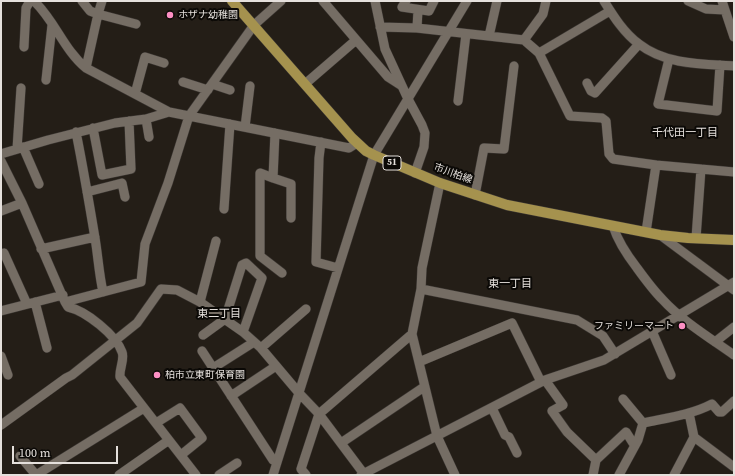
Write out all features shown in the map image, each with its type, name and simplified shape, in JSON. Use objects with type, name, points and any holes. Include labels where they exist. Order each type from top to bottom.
[{"type":"main road","name":"市川柏線","points":[[232,1],[366,152],[440,183],[507,205],[660,235],[734,240]]},
{"type":"street","points":[[24,47],[26,8],[30,1]]},
{"type":"street","points":[[82,1],[90,10],[98,14],[136,24]]},
{"type":"street","points":[[86,68],[102,1]]},
{"type":"street","points":[[1,301],[3,310],[31,303],[103,292],[140,282],[145,244],[168,183],[189,116],[254,25],[281,1]]},
{"type":"street","points":[[323,1],[388,77],[402,86]]},
{"type":"street","points":[[375,1],[385,49],[425,133],[424,147],[414,173]]},
{"type":"street","points":[[406,1],[402,7],[429,11],[434,1]]},
{"type":"street","points":[[273,475],[374,155],[467,1]]},
{"type":"street","points":[[489,36],[497,1]]},
{"type":"street","points":[[524,40],[543,14],[546,1]]},
{"type":"street","points":[[604,1],[621,26],[639,44],[652,52],[668,58],[690,63],[734,66]]},
{"type":"street","points":[[688,1],[706,9],[729,13]]},
{"type":"street","points":[[722,1],[729,13],[734,37]]},
{"type":"street","points":[[39,3],[70,52],[86,68],[169,112],[349,148],[357,143]]},
{"type":"street","points":[[417,28],[418,10]]},
{"type":"street","points":[[539,53],[610,11]]},
{"type":"street","points":[[46,80],[52,25]]},
{"type":"street","points":[[380,27],[417,28],[524,40],[539,53],[570,116],[602,118],[606,121],[609,154],[613,159],[656,165],[734,172]]},
{"type":"street","points":[[458,101],[466,34]]},
{"type":"street","points":[[305,84],[356,40]]},
{"type":"street","points":[[587,83],[591,91],[596,93],[639,44]]},
{"type":"street","points":[[135,94],[145,56],[164,63]]},
{"type":"street","points":[[668,58],[658,104],[716,110],[720,65]]},
{"type":"street","points":[[474,194],[484,148],[504,149],[514,66]]},
{"type":"street","points":[[183,82],[230,90]]},
{"type":"street","points":[[245,127],[250,86]]},
{"type":"street","points":[[21,88],[20,148],[39,184]]},
{"type":"street","points":[[1,154],[76,132],[115,123],[146,119],[169,112]]},
{"type":"street","points":[[146,119],[149,137]]},
{"type":"street","points":[[93,128],[102,176],[131,169],[129,121]]},
{"type":"street","points":[[224,209],[230,124]]},
{"type":"street","points":[[76,132],[95,237],[99,277],[103,292]]},
{"type":"street","points":[[273,178],[275,133]]},
{"type":"street","points":[[321,142],[319,158],[316,262],[338,268]]},
{"type":"street","points":[[1,160],[22,203],[41,249],[68,307],[76,308],[105,328],[115,340],[123,354],[120,377],[195,475]]},
{"type":"street","points":[[646,232],[656,165]]},
{"type":"street","points":[[696,238],[700,169]]},
{"type":"street","points":[[282,273],[260,256],[260,173],[291,184],[291,218]]},
{"type":"street","points":[[87,192],[122,183],[125,197]]},
{"type":"street","points":[[440,183],[422,268],[421,289],[412,334],[437,436],[455,475]]},
{"type":"street","points":[[1,211],[22,203]]},
{"type":"street","points":[[613,226],[618,241],[633,264],[662,300],[679,315],[734,356]]},
{"type":"street","points":[[1,425],[72,375],[137,323],[161,289],[177,290],[200,302],[244,332],[319,414],[362,474],[543,381],[559,374],[597,363],[615,354],[679,315],[732,286],[660,235]]},
{"type":"street","points":[[41,249],[95,237]]},
{"type":"street","points":[[200,302],[216,241]]},
{"type":"street","points":[[1,254],[4,253],[31,303],[47,348]]},
{"type":"street","points":[[203,335],[225,319],[242,265],[246,263],[262,278],[244,332]]},
{"type":"street","points":[[421,289],[577,320],[603,336],[615,354]]},
{"type":"street","points":[[213,368],[257,345],[306,308]]},
{"type":"street","points":[[419,362],[512,323],[543,381],[562,405],[552,411],[566,432],[596,460]]},
{"type":"street","points":[[715,342],[734,327]]},
{"type":"street","points":[[652,331],[671,375]]},
{"type":"street","points":[[306,475],[301,469],[319,414],[412,334]]},
{"type":"street","points":[[202,351],[272,460],[277,462]]},
{"type":"street","points":[[1,356],[8,375]]},
{"type":"street","points":[[231,396],[276,366]]},
{"type":"street","points":[[341,443],[424,386]]},
{"type":"street","points":[[624,399],[643,423]]},
{"type":"street","points":[[643,423],[689,413],[712,404],[719,412],[722,412],[734,401]]},
{"type":"street","points":[[20,456],[36,475],[144,408]]},
{"type":"street","points":[[156,424],[180,408],[202,438],[181,455]]},
{"type":"street","points":[[492,408],[505,435],[509,437],[517,453]]},
{"type":"street","points":[[674,475],[694,437],[689,413]]},
{"type":"street","points":[[619,475],[635,448],[643,423]]},
{"type":"street","points":[[593,475],[596,460],[626,432],[633,443],[636,443]]},
{"type":"street","points":[[694,437],[734,467]]},
{"type":"street","points":[[119,475],[169,440]]},
{"type":"street","points":[[219,475],[237,463]]},
{"type":"place","name":"ホザナ幼稚園","points":[[170,15]]},
{"type":"place","name":"ファミリーマート","points":[[682,326]]},
{"type":"place","name":"柏市立東町保育園","points":[[157,375]]},
{"type":"district","name":"千代田一丁目","points":[[685,133]]},
{"type":"district","name":"東一丁目","points":[[510,284]]},
{"type":"district","name":"東二丁目","points":[[219,314]]}]
